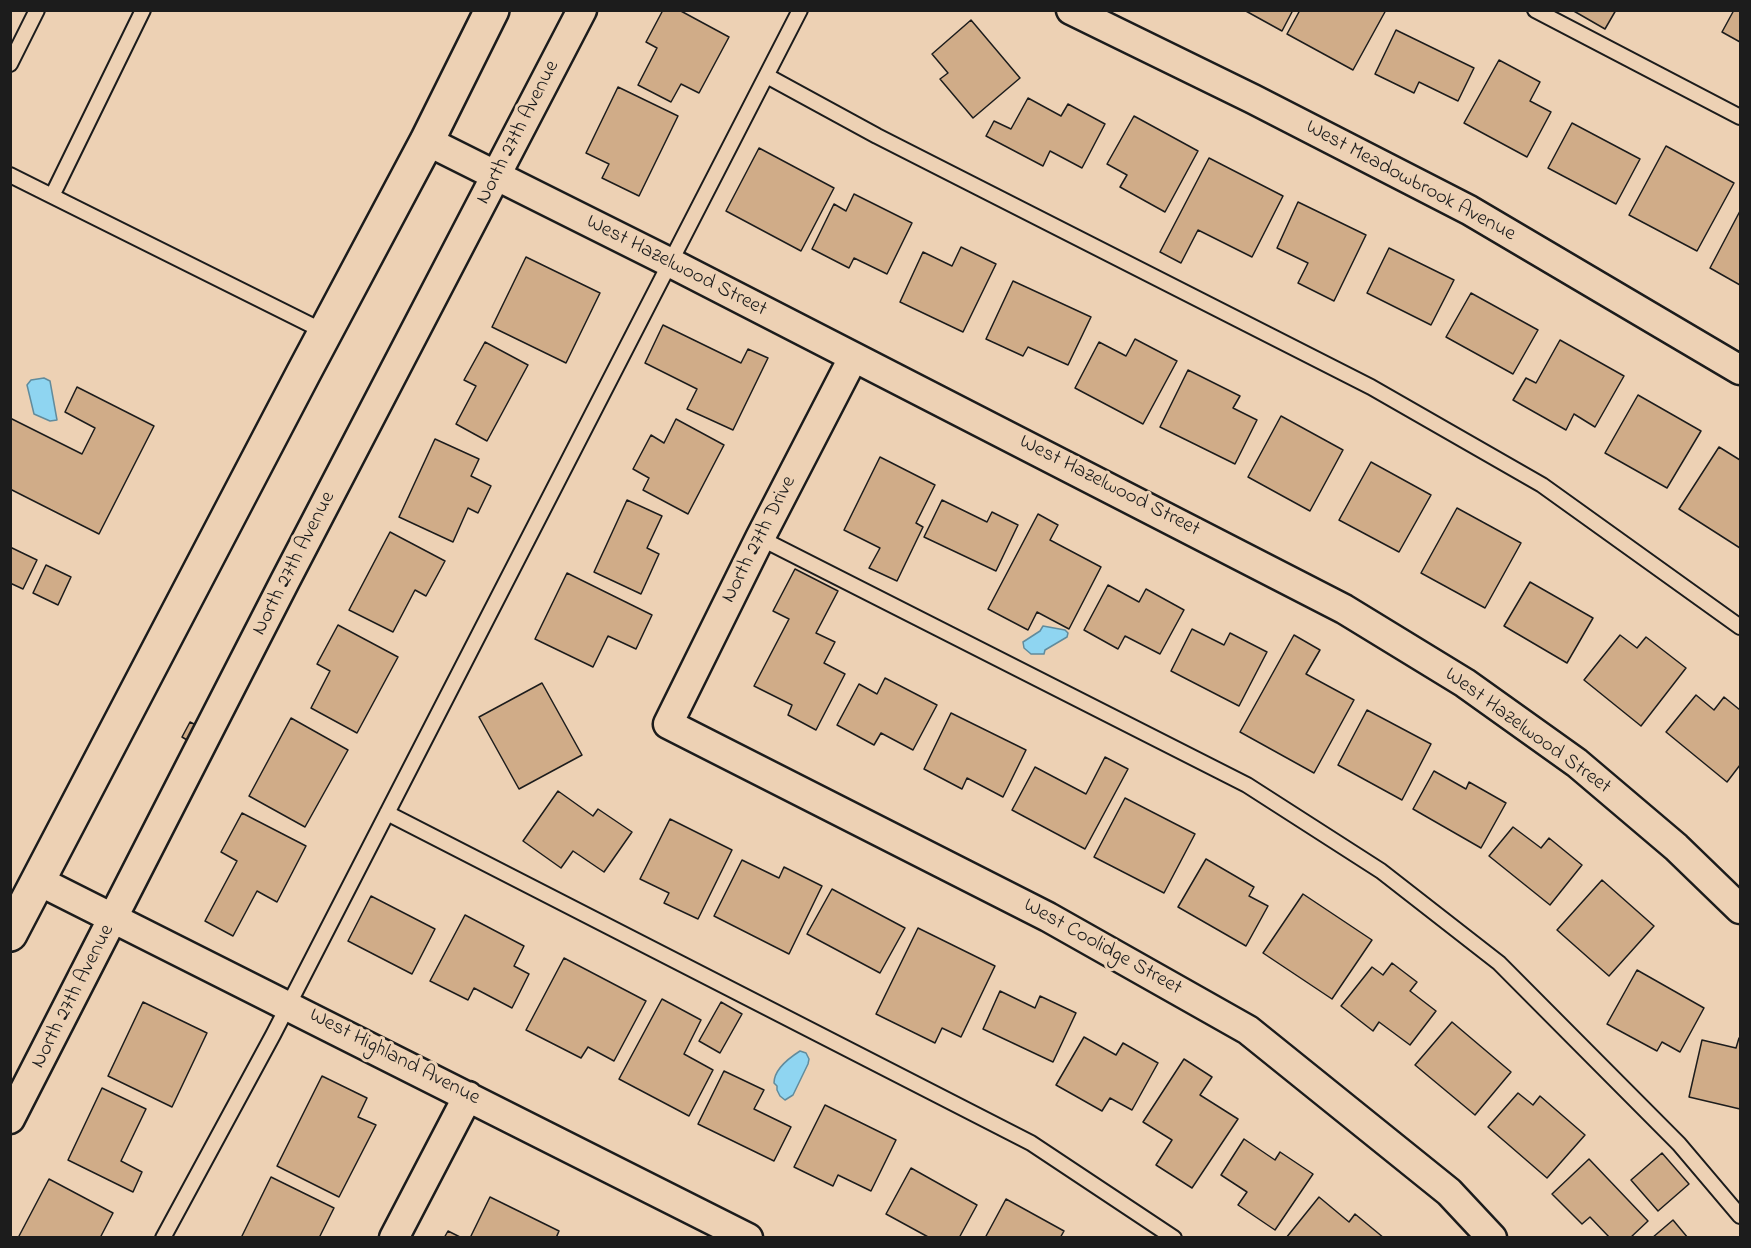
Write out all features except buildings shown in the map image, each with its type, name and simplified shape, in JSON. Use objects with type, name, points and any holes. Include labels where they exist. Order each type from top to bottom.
[{"type":"main road","points":[[10,934],[325,332],[428,141],[492,10]]},
{"type":"street","name":"North 27th Avenue","points":[[10,1119],[285,581],[582,10]]},
{"type":"street","name":"West Meadowbrook Avenue","points":[[1071,10],[1253,99],[1469,210],[1740,370]]},
{"type":"street","name":"West Hazelwood Street","points":[[428,141],[1196,531],[1344,609],[1465,683],[1577,763],[1676,847],[1740,909]]},
{"type":"street","name":"North 27th Drive","points":[[668,724],[853,358]]},
{"type":"street","name":"West Coolidge Street","points":[[668,724],[1048,917],[1248,1030],[1449,1192],[1492,1238]]},
{"type":"street","name":"West Highland Avenue","points":[[39,881],[288,1004],[748,1238]]},
{"type":"street","points":[[394,1238],[468,1096]]},
{"type":"lane","points":[[10,64],[37,10]]},
{"type":"lane","points":[[52,196],[143,10]]},
{"type":"lane","points":[[163,1238],[288,1004],[800,10]]},
{"type":"lane","points":[[1535,10],[1740,117]]},
{"type":"lane","points":[[767,76],[876,135],[1371,387],[1542,485],[1740,627]]},
{"type":"lane","points":[[10,175],[325,332]]},
{"type":"lane","points":[[760,538],[1247,785],[1381,871],[1499,963],[1679,1144],[1740,1216]]},
{"type":"lane","points":[[387,813],[1031,1143],[1174,1238]]},
{"type":"water","points":[[44,378],[50,381],[57,420],[50,421],[34,414],[27,385],[31,380]]},
{"type":"water","points":[[1043,626],[1065,630],[1068,633],[1067,637],[1045,650],[1044,654],[1031,654],[1024,648],[1023,642],[1040,631]]},
{"type":"water","points":[[800,1051],[806,1053],[809,1059],[808,1064],[793,1095],[785,1100],[777,1090],[774,1083],[775,1078],[783,1064]]}]
